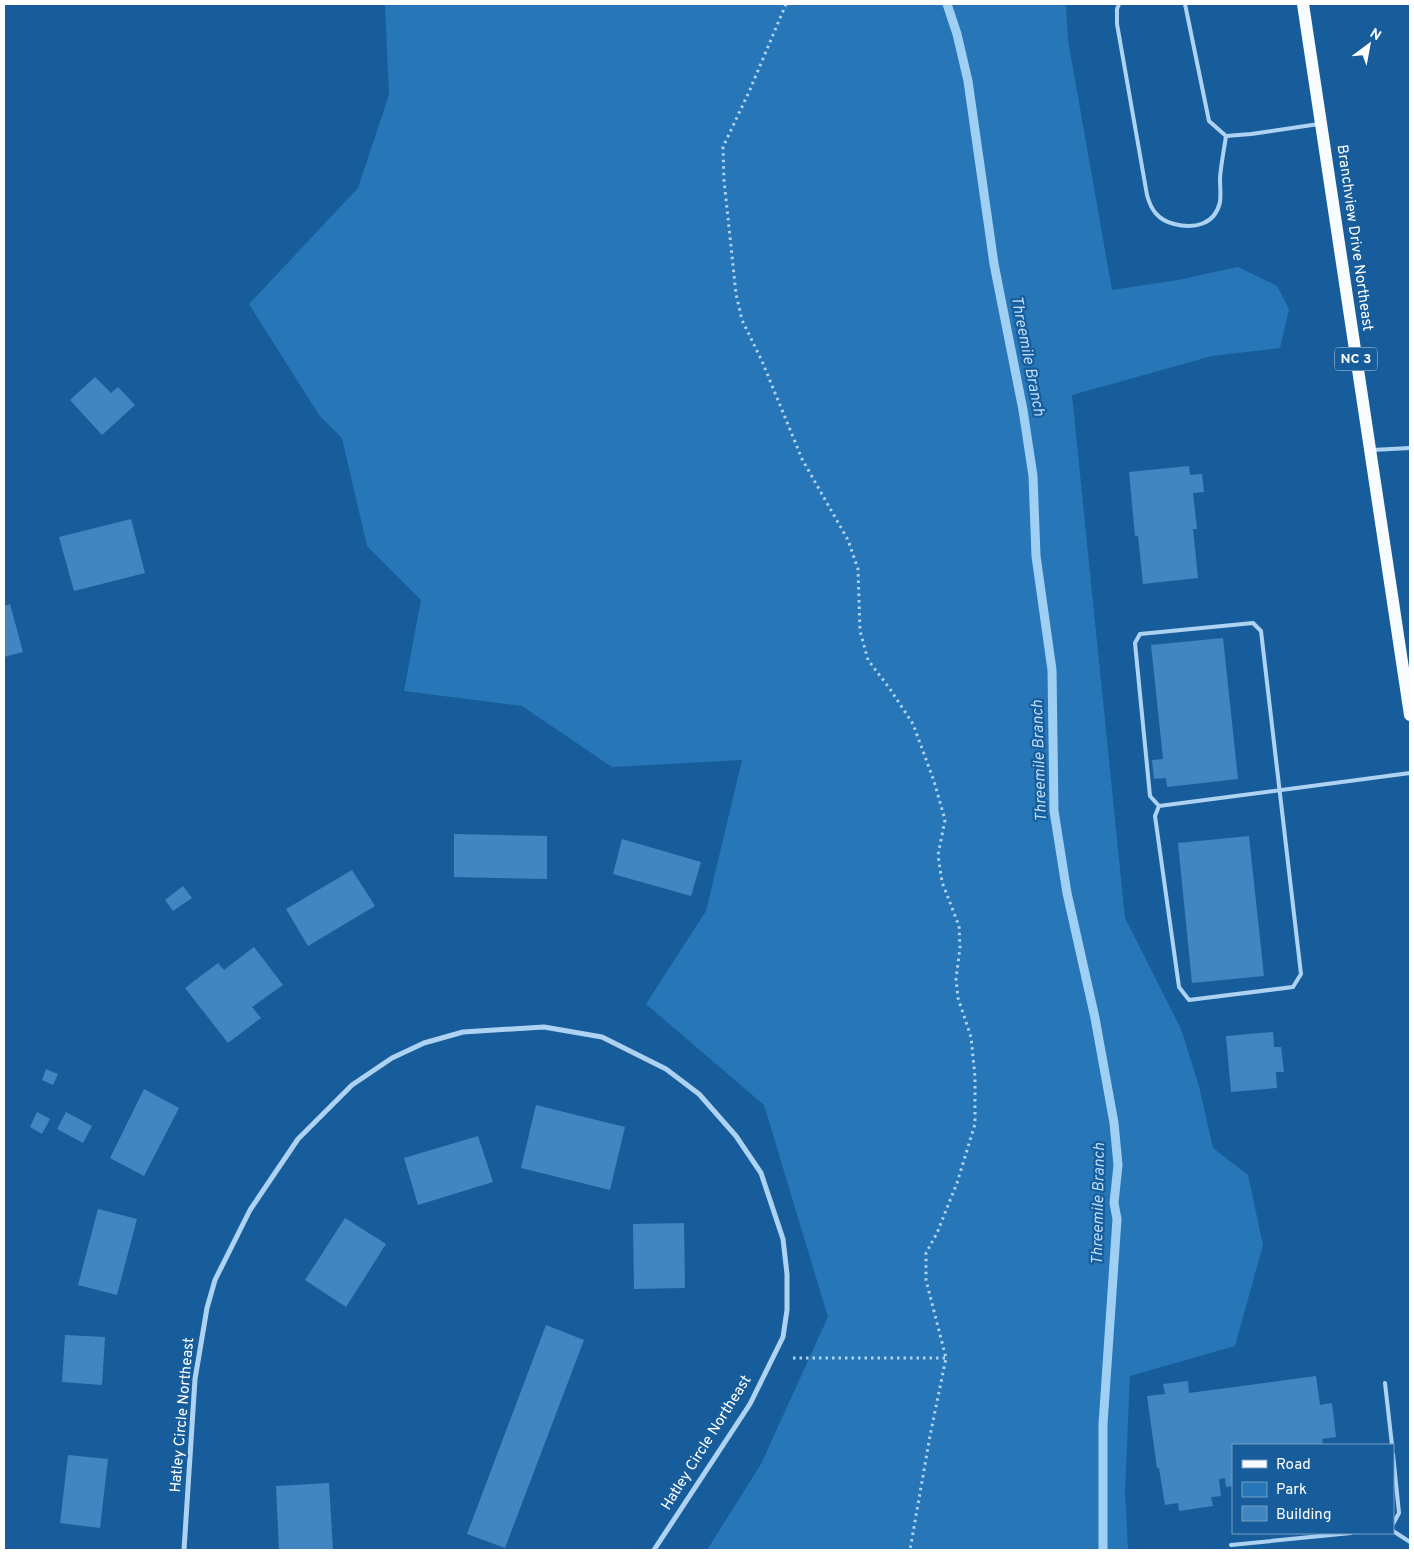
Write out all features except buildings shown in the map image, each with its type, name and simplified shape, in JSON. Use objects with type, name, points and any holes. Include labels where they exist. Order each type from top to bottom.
[{"type":"main road","name":"Branchview Drive Northeast","points":[[1303,4],[1410,714]]},
{"type":"street","name":"Hatley Circle Northeast","points":[[184,1550],[195,1379],[207,1308],[215,1280],[250,1210],[298,1140],[352,1085],[392,1058],[424,1043],[463,1032],[544,1027],[602,1037],[666,1069],[699,1094],[736,1136],[761,1173],[783,1239],[787,1274],[787,1310],[783,1336],[750,1404],[654,1550]]},
{"type":"lane","points":[[1119,4],[1117,8],[1117,24],[1146,195],[1150,208],[1158,217],[1169,223],[1193,226],[1204,224],[1212,219],[1218,210],[1220,200],[1220,179],[1226,136]]},
{"type":"lane","points":[[1185,4],[1209,121],[1226,136],[1321,124]]},
{"type":"lane","points":[[1370,451],[1410,448]]},
{"type":"lane","points":[[1252,623],[1261,631],[1301,974],[1293,987],[1189,1000],[1180,987],[1155,816],[1159,806],[1150,796],[1135,643],[1140,634],[1252,623]]},
{"type":"lane","points":[[1159,806],[1410,772]]},
{"type":"lane","points":[[1385,1384],[1392,1444]]},
{"type":"lane","points":[[1394,1464],[1399,1513],[1394,1522]]},
{"type":"lane","points":[[1394,1532],[1410,1542]]},
{"type":"lane","points":[[1232,1544],[1340,1534]]},
{"type":"path","points":[[786,4],[749,92],[723,147],[724,180],[736,294],[742,320],[762,361],[802,459],[848,540],[858,569],[860,631],[868,660],[913,724],[934,781],[945,820],[938,855],[942,882],[959,926],[960,948],[956,979],[958,998],[972,1037],[975,1077],[975,1124],[957,1183],[937,1233],[926,1253],[926,1280],[946,1358],[910,1550]]},
{"type":"path","points":[[772,1358],[946,1358]]},
{"type":"green space","points":[[385,4],[1066,4],[1068,40],[1112,290],[1178,280],[1238,267],[1277,286],[1289,309],[1280,348],[1212,356],[1072,395],[1125,918],[1181,1029],[1199,1086],[1213,1148],[1248,1175],[1263,1245],[1235,1346],[1130,1376],[1125,1491],[1128,1550],[707,1550],[761,1464],[828,1317],[764,1105],[646,1004],[706,911],[742,760],[612,767],[522,706],[404,691],[421,600],[367,546],[342,438],[319,415],[249,304],[358,188],[389,95]]},
{"type":"waterway","name":"Threemile Branch","points":[[947,4],[957,34],[968,81],[994,264],[1023,410],[1033,476],[1036,556],[1052,670],[1054,811],[1067,893],[1095,1018],[1114,1123],[1118,1165],[1114,1203],[1117,1219],[1103,1424],[1103,1550]]}]
